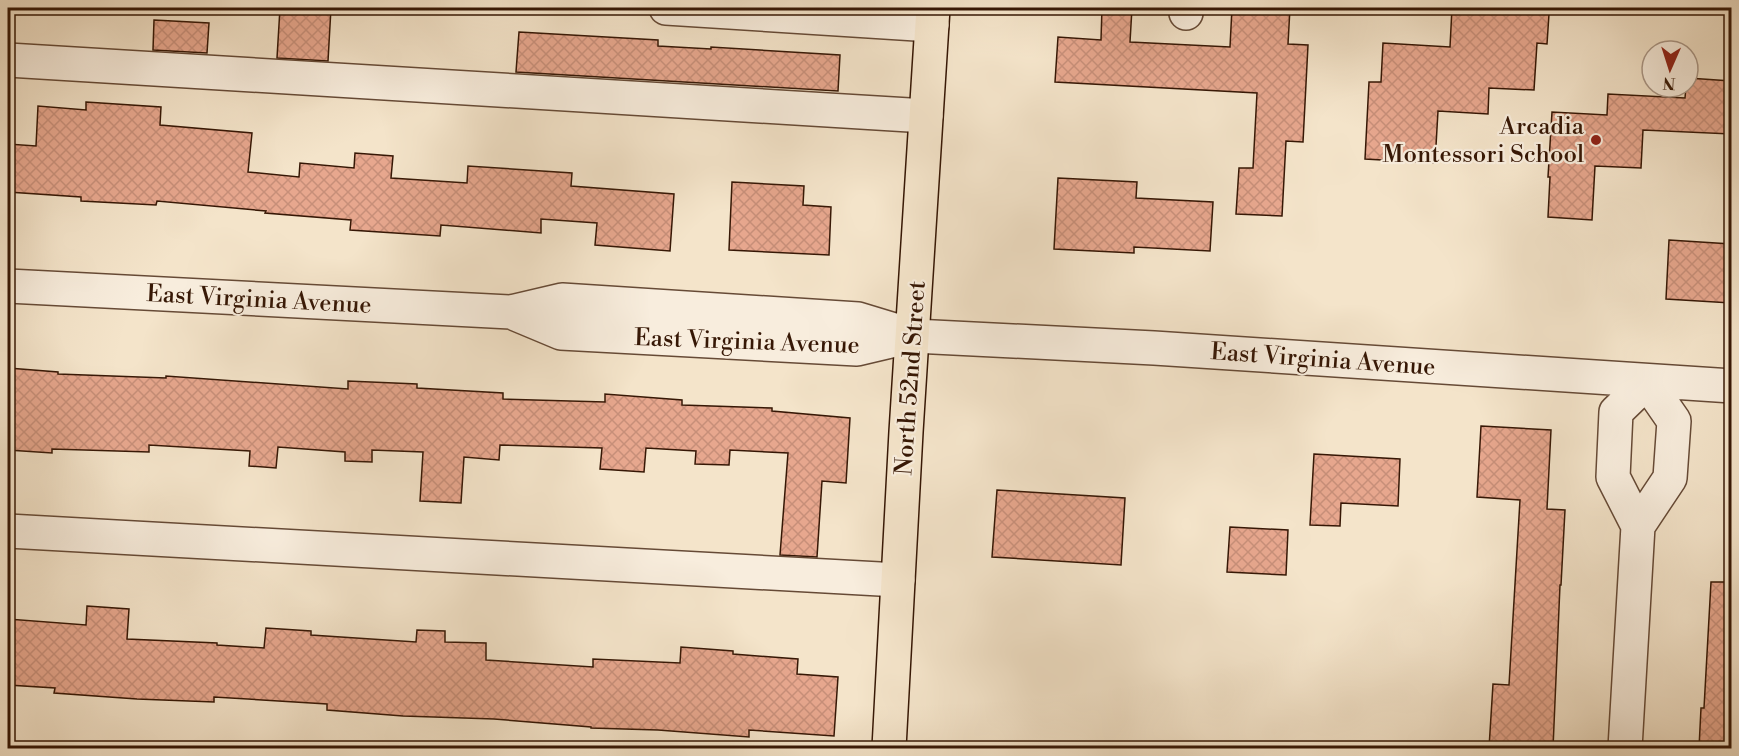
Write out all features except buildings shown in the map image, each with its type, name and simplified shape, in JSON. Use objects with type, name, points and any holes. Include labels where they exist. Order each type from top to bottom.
[{"type":"main road","name":"North 52nd Street","points":[[889,748],[933,16]]},
{"type":"street","points":[[666,8],[933,16]]},
{"type":"street","points":[[8,60],[926,116]]},
{"type":"street","name":"East Virginia Avenue","points":[[8,286],[511,312],[561,333],[857,349],[914,336],[1154,348],[1731,386]]},
{"type":"street","points":[[1625,748],[1638,526],[1670,478],[1674,421],[1647,382],[1616,412],[1613,477],[1638,526]]},
{"type":"street","points":[[8,531],[898,579]]},
{"type":"place","name":"Arcadia Montessori School","points":[[1596,140]]}]
